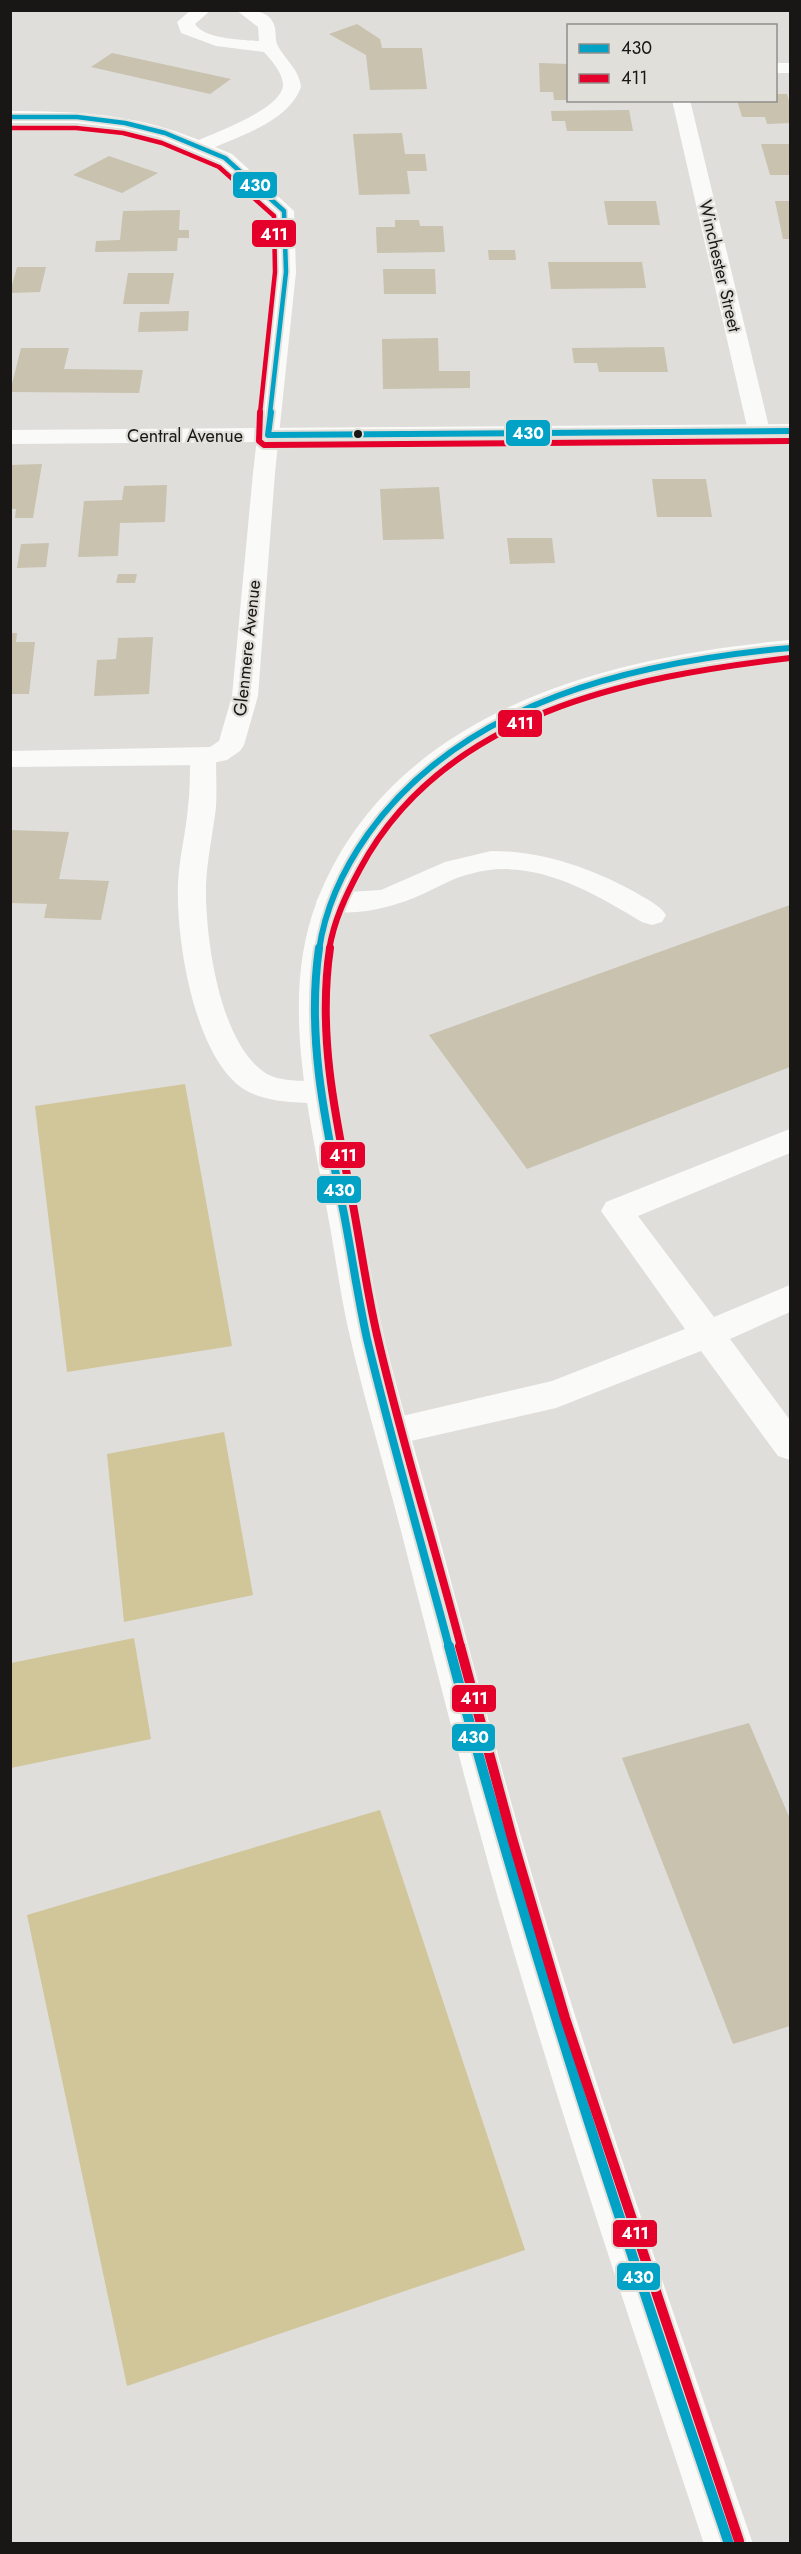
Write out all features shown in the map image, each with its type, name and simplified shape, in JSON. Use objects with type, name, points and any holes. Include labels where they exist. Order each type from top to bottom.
[{"type":"street","points":[[203,10],[186,22],[187,29],[198,36],[240,45],[268,47]]},
{"type":"street","points":[[199,147],[248,125],[288,98],[292,87],[288,73],[268,47],[266,25],[244,10]]},
{"type":"street","name":"Winchester Street","points":[[681,102],[759,431]]},
{"type":"street","points":[[10,117],[77,117],[125,123],[165,133],[225,158],[284,211],[286,272],[268,435]]},
{"type":"street","name":"Central Avenue","points":[[10,437],[790,431]]},
{"type":"street","name":"Glenmere Avenue","points":[[10,759],[203,756],[218,754],[231,745],[244,696],[268,435]]},
{"type":"street","points":[[729,2544],[610,2191],[521,1909],[369,1343],[321,1092],[314,1003],[320,949],[330,902],[354,850],[375,819],[397,794],[436,761],[508,717],[539,702],[610,675],[721,654],[790,648]]},
{"type":"street","points":[[203,756],[202,804],[192,882],[193,922],[212,1013],[222,1043],[236,1065],[255,1081],[282,1091],[321,1092]]},
{"type":"street","points":[[330,902],[381,899],[467,865],[507,860],[548,866],[583,877],[652,915]]},
{"type":"street","points":[[790,1141],[617,1211],[790,1446]]},
{"type":"street","points":[[393,1431],[556,1394],[708,1334],[790,1298]]},
{"type":"shaded area","points":[[185,1084],[232,1346],[67,1372],[35,1106]]},
{"type":"shaded area","points":[[224,1432],[253,1595],[124,1622],[107,1454]]},
{"type":"shaded area","points":[[134,1638],[151,1739],[11,1768],[11,1663]]},
{"type":"shaded area","points":[[380,1810],[525,2250],[127,2386],[27,1915]]},
{"type":"building","points":[[357,24],[380,39],[382,48],[422,48],[427,89],[370,90],[366,55],[329,34]]},
{"type":"building","points":[[112,53],[231,79],[210,94],[91,67]]},
{"type":"building","points":[[539,63],[567,64],[567,100],[554,100],[553,92],[540,92]]},
{"type":"building","points":[[777,94],[787,94],[790,105],[790,123],[767,124],[765,117],[742,117],[738,102],[777,102]]},
{"type":"building","points":[[629,110],[633,131],[567,131],[565,121],[552,121],[551,111]]},
{"type":"building","points":[[402,133],[405,154],[425,154],[427,171],[407,171],[410,194],[359,195],[353,134]]},
{"type":"building","points":[[761,144],[790,144],[790,175],[770,175]]},
{"type":"building","points":[[109,156],[158,173],[122,193],[73,175]]},
{"type":"building","points":[[604,201],[656,201],[660,225],[608,225]]},
{"type":"building","points":[[775,201],[790,201],[790,239],[783,239]]},
{"type":"building","points":[[180,210],[179,230],[189,230],[189,238],[178,238],[177,251],[95,252],[96,241],[120,240],[123,211]]},
{"type":"building","points":[[395,220],[419,220],[420,226],[443,226],[445,252],[377,253],[376,227],[395,227]]},
{"type":"building","points":[[488,250],[515,250],[516,260],[489,260]]},
{"type":"building","points":[[548,262],[642,262],[646,288],[551,289]]},
{"type":"building","points":[[17,267],[46,267],[40,292],[10,293]]},
{"type":"building","points":[[383,269],[435,269],[436,294],[384,294]]},
{"type":"building","points":[[128,273],[174,273],[169,304],[123,304]]},
{"type":"building","points":[[189,311],[188,331],[138,332],[140,312]]},
{"type":"building","points":[[438,338],[439,371],[470,371],[470,388],[383,389],[382,339]]},
{"type":"building","points":[[664,347],[668,372],[599,372],[597,363],[574,363],[572,348]]},
{"type":"building","points":[[21,348],[69,348],[64,369],[143,370],[139,393],[10,392]]},
{"type":"building","points":[[42,464],[33,518],[15,518],[16,509],[10,509],[10,465]]},
{"type":"building","points":[[652,479],[706,479],[712,517],[657,517]]},
{"type":"building","points":[[167,485],[165,522],[120,523],[118,556],[78,557],[84,501],[122,500],[124,486]]},
{"type":"building","points":[[439,487],[444,539],[383,540],[380,489]]},
{"type":"building","points":[[507,538],[552,538],[555,563],[510,564]]},
{"type":"building","points":[[49,543],[46,567],[17,568],[21,544]]},
{"type":"building","points":[[118,574],[137,574],[135,583],[116,583]]},
{"type":"building","points":[[10,633],[17,633],[16,642],[35,642],[29,694],[10,694]]},
{"type":"building","points":[[153,637],[149,694],[94,696],[97,660],[116,659],[118,638]]},
{"type":"building","points":[[10,830],[69,832],[59,879],[109,881],[101,920],[44,918],[47,904],[10,903]]},
{"type":"building","points":[[790,905],[790,1067],[527,1169],[429,1035]]},
{"type":"building","points":[[749,1723],[790,1819],[790,2026],[733,2044],[622,1758]]},
{"type":"transit line","name":"430","points":[[10,117],[77,117],[125,123],[165,133],[225,158],[284,211],[286,272],[268,435],[790,431]]},
{"type":"transit line","name":"411","points":[[10,128],[76,128],[123,133],[162,143],[219,167],[274,216],[275,272],[258,435],[259,441],[264,445],[790,441]]},
{"type":"transit line","name":"430","points":[[729,2544],[627,2243],[554,2016],[486,1785],[379,1385],[360,1305],[321,1092],[316,1054],[315,977],[320,939],[331,902],[354,854],[384,812],[420,775],[461,744],[507,718],[555,696],[605,679],[689,660],[790,648]]},
{"type":"transit line","name":"411","points":[[739,2541],[589,2093],[542,1943],[497,1785],[377,1335],[338,1129],[324,1014],[331,938],[342,903],[375,841],[418,791],[470,751],[528,719],[591,695],[657,678],[724,666],[790,658]]}]
